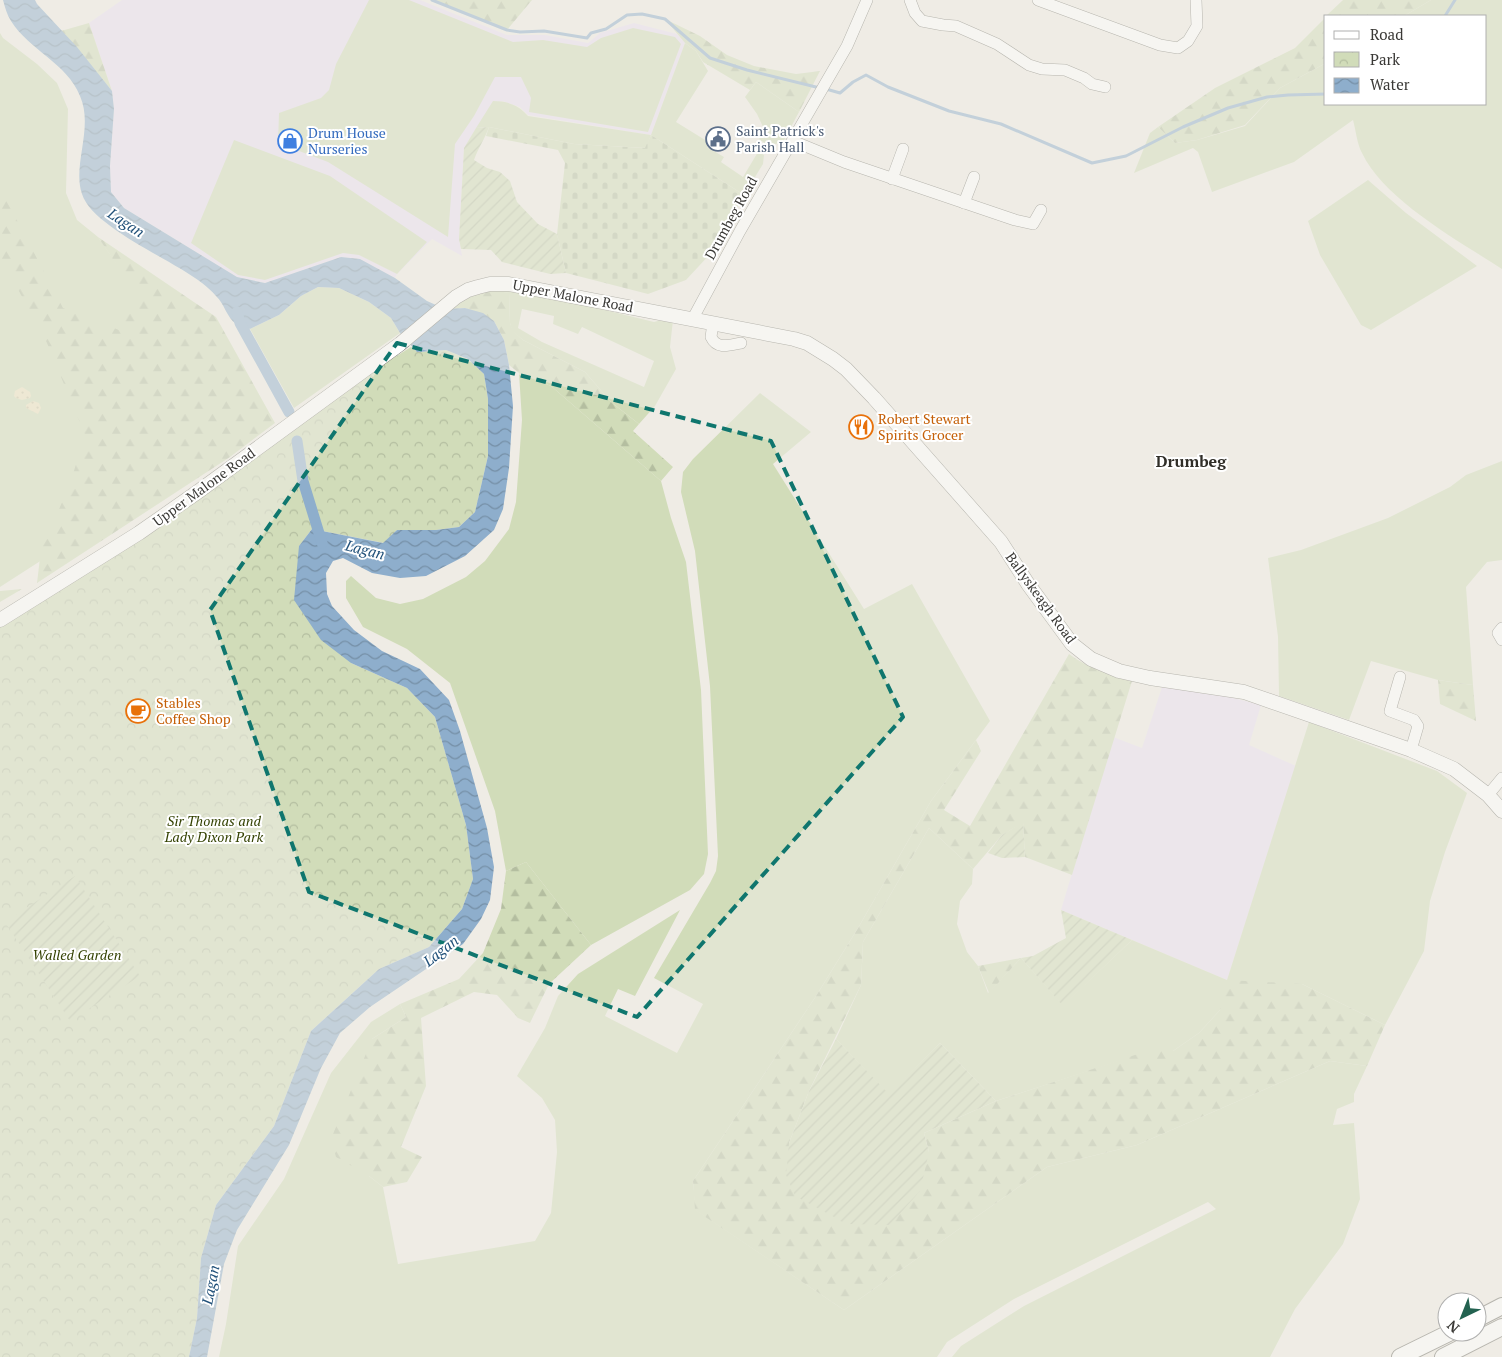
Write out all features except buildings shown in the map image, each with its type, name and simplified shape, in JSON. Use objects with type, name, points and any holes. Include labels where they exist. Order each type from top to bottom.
[{"type":"highway","points":[[1487,1314],[1502,1306]]},
{"type":"highway","points":[[1443,1357],[1502,1327]]},
{"type":"highway","points":[[1400,1357],[1437,1339]]},
{"type":"main road","name":"Upper Malone Road","points":[[0,620],[138,533],[207,486],[400,344],[456,297],[468,290],[490,284],[509,284],[692,320]]},
{"type":"main road","name":"Ballyskeagh Road","points":[[692,320],[807,343],[821,350],[846,369],[898,424],[1001,542],[1028,584],[1072,644],[1091,659],[1119,671],[1150,678],[1244,692],[1411,750],[1454,769],[1488,795],[1502,811]]},
{"type":"street","name":"Drumbeg Road","points":[[692,320],[740,231],[827,82],[856,28],[867,0]]},
{"type":"street","points":[[910,0],[915,13],[922,21],[956,26],[997,44],[1029,65],[1042,69],[1065,70],[1084,78],[1092,84],[1105,88]]},
{"type":"street","points":[[1038,0],[1160,45],[1178,48],[1188,41],[1196,26],[1196,0]]},
{"type":"street","points":[[793,141],[844,162],[1015,220],[1033,224],[1041,210]]},
{"type":"street","points":[[892,179],[903,149]]},
{"type":"street","points":[[964,203],[974,177]]},
{"type":"street","points":[[713,323],[712,337],[718,345],[741,343]]},
{"type":"street","points":[[1502,628],[1498,633],[1502,640]]},
{"type":"street","points":[[1400,677],[1390,711],[1414,720],[1418,726],[1411,750]]},
{"type":"street","points":[[1488,795],[1502,778]]},
{"type":"highlighted area","points":[[397,343],[771,441],[903,717],[637,1017],[309,892],[210,610]]},
{"type":"shaded area","name":"Drum House Nurseries","points":[[122,0],[420,0],[507,35],[545,35],[588,43],[600,33],[634,23],[677,34],[685,43],[651,135],[528,115],[520,107],[502,101],[464,148],[459,239],[462,256],[432,239],[395,278],[360,259],[341,257],[265,283],[237,277],[124,208],[111,192],[110,166],[114,109],[112,91],[89,23]]},
{"type":"shaded area","points":[[1162,687],[1218,694],[1261,705],[1249,745],[1296,766],[1227,980],[1061,910],[1113,737],[1142,748]]},
{"type":"green space","points":[[369,0],[409,0],[513,42],[543,40],[587,47],[601,38],[633,28],[675,37],[681,44],[648,132],[529,112],[531,98],[521,77],[495,77],[474,116],[455,144],[448,237],[328,162],[278,143],[279,113],[321,98],[329,90],[336,64]]},
{"type":"green space","points":[[432,0],[532,0],[507,30]]},
{"type":"green space","points":[[1343,0],[1431,0],[1406,15],[1327,15]]},
{"type":"green space","points":[[1431,0],[1502,0],[1502,269],[1424,218],[1387,187],[1362,153],[1353,120],[1294,162],[1212,192],[1198,152],[1193,148],[1134,173],[1150,133],[1158,127],[1175,143],[1197,140],[1245,126],[1280,88],[1324,64],[1324,105],[1487,105],[1487,15],[1406,15]]},
{"type":"green space","points":[[665,19],[700,36],[727,55],[754,66],[796,74],[820,71],[799,112],[756,82],[750,90],[703,62],[696,51],[685,43]]},
{"type":"green space","points":[[1324,19],[1324,64],[1280,88],[1245,125],[1197,140],[1175,143],[1158,127],[1215,88],[1295,48]]},
{"type":"green space","points":[[89,23],[112,91],[61,31]]},
{"type":"green space","points":[[0,33],[3,38],[37,64],[57,83],[68,109],[66,193],[77,220],[98,237],[139,296],[244,430],[0,587]]},
{"type":"green space","points":[[685,43],[696,51],[708,71],[676,122],[710,143],[707,147],[724,157],[721,162],[743,177],[758,152],[764,155],[763,164],[744,195],[651,135]]},
{"type":"green space","points":[[756,82],[799,112],[783,142],[770,144],[759,139],[765,131],[757,114],[745,97]]},
{"type":"green space","points":[[493,101],[498,101],[517,106],[528,116],[651,135],[646,148],[574,144],[489,127],[476,128]]},
{"type":"green space","points":[[489,127],[574,144],[645,148],[651,135],[744,195],[712,252],[686,280],[648,294],[566,273],[557,234],[565,163],[558,150],[486,136]]},
{"type":"green space","points":[[489,127],[474,160],[487,168],[500,172],[510,181],[517,202],[538,224],[557,234],[566,273],[550,274],[502,262],[491,250],[461,249],[459,239],[464,148],[476,128]]},
{"type":"green space","points":[[234,140],[330,176],[427,242],[397,274],[359,255],[343,253],[265,280],[238,275],[191,243]]},
{"type":"green space","points":[[1368,180],[1406,213],[1477,266],[1371,330],[1361,325],[1320,255],[1308,221]]},
{"type":"green space","points":[[0,188],[63,308],[119,330],[138,297],[98,237],[216,317],[275,423],[230,457],[37,583],[41,549],[69,487],[85,435],[47,343],[0,256]]},
{"type":"green space","points":[[491,286],[598,303],[601,309],[654,322],[665,319],[673,320],[670,347],[676,369],[655,406],[639,424],[611,402],[585,372],[523,340],[512,331],[509,293],[478,289]],"holes":[[[522,309],[554,316],[553,324],[578,334],[582,327],[654,361],[644,387],[542,342],[518,328]]]},
{"type":"green space","points":[[318,287],[339,288],[369,302],[391,318],[400,333],[294,408],[250,329],[279,315],[301,296]]},
{"type":"green space","points":[[494,290],[509,293],[510,323],[513,331],[523,340],[585,372],[611,402],[639,424],[633,431],[673,467],[661,481],[551,386],[519,373],[509,365],[504,340],[494,321],[465,308],[445,309],[466,295]]},
{"type":"green space","name":"Sir Thomas and Lady Dixon Park","points":[[411,347],[418,352],[446,350],[468,359],[484,374],[488,399],[488,456],[475,512],[459,527],[436,530],[397,530],[384,543],[312,529],[299,546],[351,663],[407,688],[435,717],[466,825],[473,879],[462,909],[429,947],[379,969],[311,1031],[274,1126],[216,1205],[201,1258],[197,1318],[189,1357],[0,1357],[0,624],[304,414]]},
{"type":"green space","points":[[519,373],[551,386],[661,481],[686,562],[701,690],[708,854],[704,874],[690,890],[591,945],[526,862],[506,871],[495,811],[450,683],[407,649],[363,627],[346,598],[346,581],[351,576],[376,598],[400,604],[423,599],[466,577],[485,561],[509,529],[516,502],[522,420]]},
{"type":"green space","points":[[760,393],[811,432],[773,464],[864,609],[912,584],[990,721],[931,801],[858,928],[816,996],[693,1181],[696,1210],[844,1310],[1047,1167],[1137,1145],[1330,1061],[1367,1066],[1354,1094],[1354,1102],[1337,1109],[1333,1125],[1354,1123],[1360,1199],[1343,1244],[1295,1309],[1270,1357],[952,1357],[961,1346],[1024,1306],[1216,1209],[1208,1202],[1014,1299],[947,1342],[937,1357],[219,1357],[238,1246],[284,1179],[331,1073],[371,1022],[400,1004],[406,1017],[372,1039],[369,1176],[383,1187],[398,1264],[535,1241],[551,1213],[557,1152],[555,1120],[542,1098],[517,1076],[545,1028],[558,996],[578,974],[680,910],[635,996],[618,989],[605,1016],[677,1053],[703,1004],[654,978],[710,883],[716,871],[718,856],[710,686],[695,551],[681,492],[683,472],[693,459]]},
{"type":"green space","points":[[1502,461],[1502,560],[1487,562],[1466,587],[1473,685],[1438,680],[1371,661],[1349,720],[1279,696],[1278,637],[1268,558],[1301,550],[1388,518],[1450,487],[1466,475]]},
{"type":"green space","points":[[22,589],[0,602],[0,591]]},
{"type":"green space","points":[[1069,654],[1091,667],[1132,681],[1072,875],[1025,857],[1023,823],[1002,835],[973,869],[929,828],[863,942],[861,985],[809,1091],[789,1143],[929,1152],[924,1133],[996,1101],[1147,1051],[1173,1051],[1199,1033],[1220,1010],[1227,980],[1302,984],[1385,1025],[1367,1066],[1330,1061],[1137,1145],[1047,1167],[844,1310],[695,1210],[693,1181],[816,996],[858,928],[931,801],[976,740],[981,751],[944,810],[970,826]]},
{"type":"green space","points":[[1438,680],[1473,685],[1476,721],[1440,704]]},
{"type":"green space","points":[[1309,722],[1437,771],[1467,793],[1445,852],[1430,901],[1424,951],[1385,1025],[1302,984],[1220,1010],[1199,1033],[1173,1051],[1147,1052],[996,1101],[940,1043],[889,1095],[836,1039],[861,985],[863,942],[929,828],[973,869],[972,884],[960,901],[957,924],[967,952],[978,966],[988,993],[1021,958],[1063,1005],[1132,940],[1227,980]]},
{"type":"green space","points":[[1023,822],[1025,857],[1002,858],[988,853],[1002,835]]},
{"type":"green space","points":[[526,862],[591,945],[549,984],[530,1023],[518,1018],[497,995],[474,992],[421,1018],[426,1086],[401,1147],[422,1157],[407,1182],[383,1187],[369,1176],[336,1157],[331,1139],[372,1039],[406,1017],[400,1004],[459,979],[483,953],[501,909],[506,871]]},
{"type":"green space","name":"Walled Garden","points":[[75,876],[140,976],[70,1021],[5,922]]},
{"type":"green space","points":[[1061,910],[1132,940],[1063,1006],[1021,958],[1033,956],[1066,938]]},
{"type":"green space","points":[[1021,958],[989,993],[978,966]]},
{"type":"green space","points":[[836,1039],[889,1094],[940,1043],[996,1101],[924,1133],[929,1152],[920,1191],[890,1225],[847,1224],[795,1196],[786,1175],[789,1143],[809,1091]]},
{"type":"sand","points":[[22,387],[30,392],[30,398],[22,400],[14,396],[15,391]]},
{"type":"sand","points":[[33,401],[39,403],[41,408],[38,414],[26,408],[26,405]]},
{"type":"water","name":"Lagan","points":[[3,0],[35,0],[77,47],[112,91],[114,109],[110,166],[111,192],[124,208],[237,277],[265,283],[341,257],[360,259],[395,278],[427,301],[445,309],[465,308],[483,313],[494,321],[504,340],[509,365],[513,406],[509,468],[503,509],[494,530],[465,556],[426,576],[400,578],[372,573],[343,558],[333,561],[326,573],[327,594],[332,606],[354,630],[382,651],[420,669],[449,700],[460,731],[487,828],[494,867],[490,900],[481,919],[463,944],[370,1007],[340,1033],[321,1068],[289,1145],[237,1230],[224,1264],[207,1357],[189,1357],[197,1318],[201,1258],[216,1205],[274,1126],[311,1031],[379,969],[429,947],[462,909],[473,879],[466,825],[435,717],[407,688],[351,663],[321,640],[294,600],[299,546],[312,529],[383,543],[397,530],[436,530],[459,527],[475,512],[488,456],[488,399],[484,374],[468,359],[446,350],[417,352],[400,333],[391,318],[369,302],[339,288],[318,287],[301,296],[279,315],[250,329],[236,324],[230,318],[219,299],[202,283],[117,231],[101,219],[89,206],[82,194],[80,183],[79,171],[85,121],[84,108],[80,96],[66,74],[19,31],[8,16]]},
{"type":"waterway","points":[[432,0],[507,30],[520,32],[544,31],[587,38],[591,33],[606,29],[627,15],[642,14],[665,19],[710,58],[747,70],[820,88]]},
{"type":"waterway","points":[[1446,15],[1455,0]]},
{"type":"waterway","points":[[826,89],[840,93],[853,82],[866,75],[888,87],[949,111],[1001,124],[1092,163],[1126,156],[1183,127],[1228,108],[1267,97],[1324,94]]},
{"type":"waterway","points":[[237,312],[240,323],[289,412]]},
{"type":"waterway","points":[[297,441],[303,481],[322,543]]},
{"type":"place","name":"Saint Patrick's Parish Hall","points":[[718,139]]},
{"type":"place","name":"Drum House Nurseries","points":[[290,141]]},
{"type":"place","name":"Robert Stewart Spirits Grocer","points":[[861,427]]},
{"type":"place","name":"Stables Coffee Shop","points":[[138,711]]},
{"type":"district","name":"Drumbeg","points":[[1191,461]]}]
